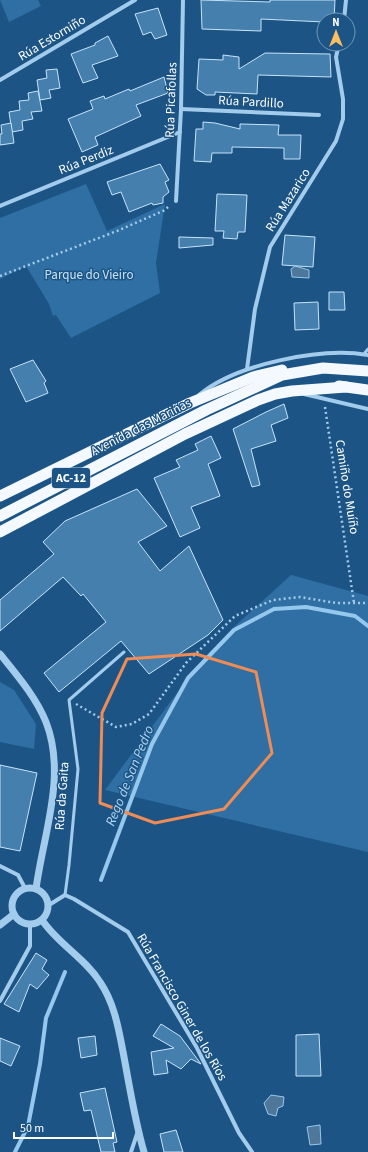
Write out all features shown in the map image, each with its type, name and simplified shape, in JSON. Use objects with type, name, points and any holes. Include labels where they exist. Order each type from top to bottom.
[{"type":"highway","points":[[0,496],[190,403],[260,375],[292,368],[323,368]]},
{"type":"highway","name":"Avenida das Mariñas","points":[[0,516],[86,470],[282,375],[323,368],[368,371]]},
{"type":"highway","name":"Avenida das Mariñas","points":[[232,398],[278,386],[316,384],[368,390]]},
{"type":"highway","points":[[0,532],[229,413],[258,400],[275,394],[292,391],[346,387]]},
{"type":"street","name":"Rúa Estorniño","points":[[0,80],[136,0]]},
{"type":"street","name":"Rúa Picafollas","points":[[176,201],[181,108],[183,0]]},
{"type":"street","points":[[345,12],[346,0]]},
{"type":"street","name":"Rúa Mazarico","points":[[247,370],[255,309],[270,247],[336,141],[343,119],[343,100],[336,56],[337,52]]},
{"type":"street","name":"Rúa Pardillo","points":[[181,108],[319,115]]},
{"type":"street","name":"Rúa Perdiz","points":[[0,206],[180,132]]},
{"type":"street","name":"Avenida das Mariñas","points":[[190,403],[206,389],[247,370],[274,361],[314,354],[366,355]]},
{"type":"street","points":[[292,391],[368,409]]},
{"type":"street","name":"Rúa da Gaita","points":[[0,654],[36,703],[46,721],[51,737],[54,759],[52,806],[36,888]]},
{"type":"street","points":[[0,866],[18,875],[25,888]]},
{"type":"street","points":[[25,888],[36,888],[45,895],[49,905],[46,916],[42,920],[30,924],[21,921],[14,914],[12,902],[19,891],[25,888]]},
{"type":"street","points":[[49,905],[64,895]]},
{"type":"street","name":"Rúa Francisco Giner de los Ríos","points":[[64,895],[74,899],[128,932],[198,1048],[239,1132],[252,1152]]},
{"type":"street","points":[[0,925],[14,914]]},
{"type":"street","points":[[42,920],[48,930],[83,960],[101,982],[113,1007],[138,1131],[144,1152]]},
{"type":"street","points":[[0,1001],[30,946],[30,924]]},
{"type":"street","points":[[131,1152],[138,1131]]},
{"type":"lane","points":[[366,355],[368,350]]},
{"type":"lane","points":[[69,700],[124,652]]},
{"type":"lane","name":"Rúa da Gaita","points":[[64,895],[69,865],[78,769],[69,700]]},
{"type":"path","points":[[0,276],[164,210],[176,201]]},
{"type":"path","name":"Camiño do Muíño","points":[[324,399],[354,603]]},
{"type":"path","points":[[69,700],[116,727],[132,724],[149,714],[186,663],[235,616],[273,600],[300,597],[336,603],[368,603]]},
{"type":"highlighted area","points":[[196,654],[256,672],[272,753],[224,809],[155,823],[100,803],[102,713],[127,659]]},
{"type":"green space","points":[[0,0],[38,0],[41,6],[9,22]]},
{"type":"green space","name":"Parque do Vieiro","points":[[86,184],[107,231],[165,204],[156,263],[160,293],[71,338],[56,315],[53,316],[49,304],[26,266],[0,279],[0,218]]},
{"type":"green space","points":[[291,575],[368,596],[368,852],[105,790],[180,689],[235,626]]},
{"type":"green space","points":[[0,682],[14,690],[36,724],[34,749],[0,742]]},
{"type":"shaded area","points":[[295,266],[309,270],[309,278],[292,277],[291,269]]},
{"type":"shaded area","points":[[271,1095],[284,1097],[283,1106],[278,1108],[276,1116],[268,1114],[264,1103]]},
{"type":"shaded area","points":[[320,1125],[321,1144],[310,1145],[307,1127]]},
{"type":"building","points":[[201,0],[270,2],[270,0],[335,0],[334,12],[316,12],[316,22],[261,19],[261,31],[202,29]]},
{"type":"building","points":[[158,8],[167,35],[155,39],[151,32],[143,35],[135,14]]},
{"type":"building","points":[[108,36],[118,56],[92,65],[98,78],[83,83],[71,54],[95,45],[95,43]]},
{"type":"building","points":[[265,53],[330,54],[331,77],[258,75],[257,94],[215,92],[215,95],[206,95],[197,89],[199,59],[223,60],[223,55],[239,57],[239,69]]},
{"type":"building","points":[[57,69],[60,88],[49,90],[51,98],[40,100],[37,80],[47,78],[46,70]]},
{"type":"building","points":[[164,77],[168,93],[136,105],[141,116],[95,137],[98,145],[82,152],[68,119],[93,109],[90,101],[104,96],[105,99],[129,89],[130,91]]},
{"type":"building","points":[[38,91],[42,111],[31,112],[33,119],[22,121],[23,130],[12,132],[9,112],[20,110],[19,101],[29,100],[28,93]]},
{"type":"building","points":[[203,122],[215,123],[240,129],[240,124],[279,125],[278,135],[301,135],[300,159],[284,159],[284,148],[232,147],[232,153],[212,153],[211,162],[194,161],[196,129],[203,129]]},
{"type":"building","points":[[11,123],[14,143],[0,145],[0,134],[2,134],[1,125]]},
{"type":"building","points":[[160,164],[169,180],[165,182],[169,192],[163,197],[163,203],[153,205],[152,203],[129,212],[121,192],[112,195],[107,182]]},
{"type":"building","points":[[217,194],[247,195],[245,232],[238,232],[237,239],[223,238],[224,231],[215,231]]},
{"type":"building","points":[[285,235],[315,237],[313,267],[282,265]]},
{"type":"building","points":[[179,237],[213,238],[213,245],[179,248]]},
{"type":"building","points":[[329,292],[344,292],[345,310],[329,310]]},
{"type":"building","points":[[318,302],[319,329],[295,330],[294,303]]},
{"type":"building","points":[[33,360],[46,381],[44,383],[48,393],[26,402],[10,369]]},
{"type":"building","points":[[284,404],[288,418],[271,425],[276,441],[251,449],[260,485],[252,487],[233,429]]},
{"type":"building","points":[[211,436],[221,458],[208,464],[220,496],[191,507],[200,528],[180,537],[154,478],[180,467],[176,460],[198,450],[195,444]]},
{"type":"building","points":[[137,489],[167,526],[138,542],[160,571],[189,546],[223,620],[208,635],[149,674],[121,641],[59,692],[44,673],[106,622],[83,594],[81,596],[63,577],[0,631],[0,600],[54,554],[43,542],[65,521]]},
{"type":"building","points":[[0,765],[37,773],[20,851],[0,847]]},
{"type":"building","points":[[36,953],[47,960],[42,969],[49,975],[37,989],[30,984],[19,1012],[4,1004]]},
{"type":"building","points":[[161,1024],[180,1036],[201,1064],[191,1059],[181,1069],[166,1060],[168,1073],[154,1075],[151,1052],[174,1048],[153,1036]]},
{"type":"building","points":[[319,1034],[321,1076],[296,1076],[296,1035]]},
{"type":"building","points":[[95,1036],[97,1055],[81,1058],[78,1038]]},
{"type":"building","points":[[0,1038],[20,1046],[11,1066],[0,1061]]},
{"type":"building","points":[[105,1088],[117,1142],[113,1143],[115,1152],[101,1152],[91,1110],[84,1111],[80,1093]]},
{"type":"building","points":[[176,1130],[183,1152],[164,1152],[160,1134]]},
{"type":"waterway","name":"Rego de San Pedro","points":[[101,880],[152,744],[188,678],[234,630],[274,609],[306,607],[355,616],[368,626]]},
{"type":"waterway","name":"Rego de San Pedro","points":[[15,1152],[28,1126],[40,1064],[46,1018],[65,972]]}]
